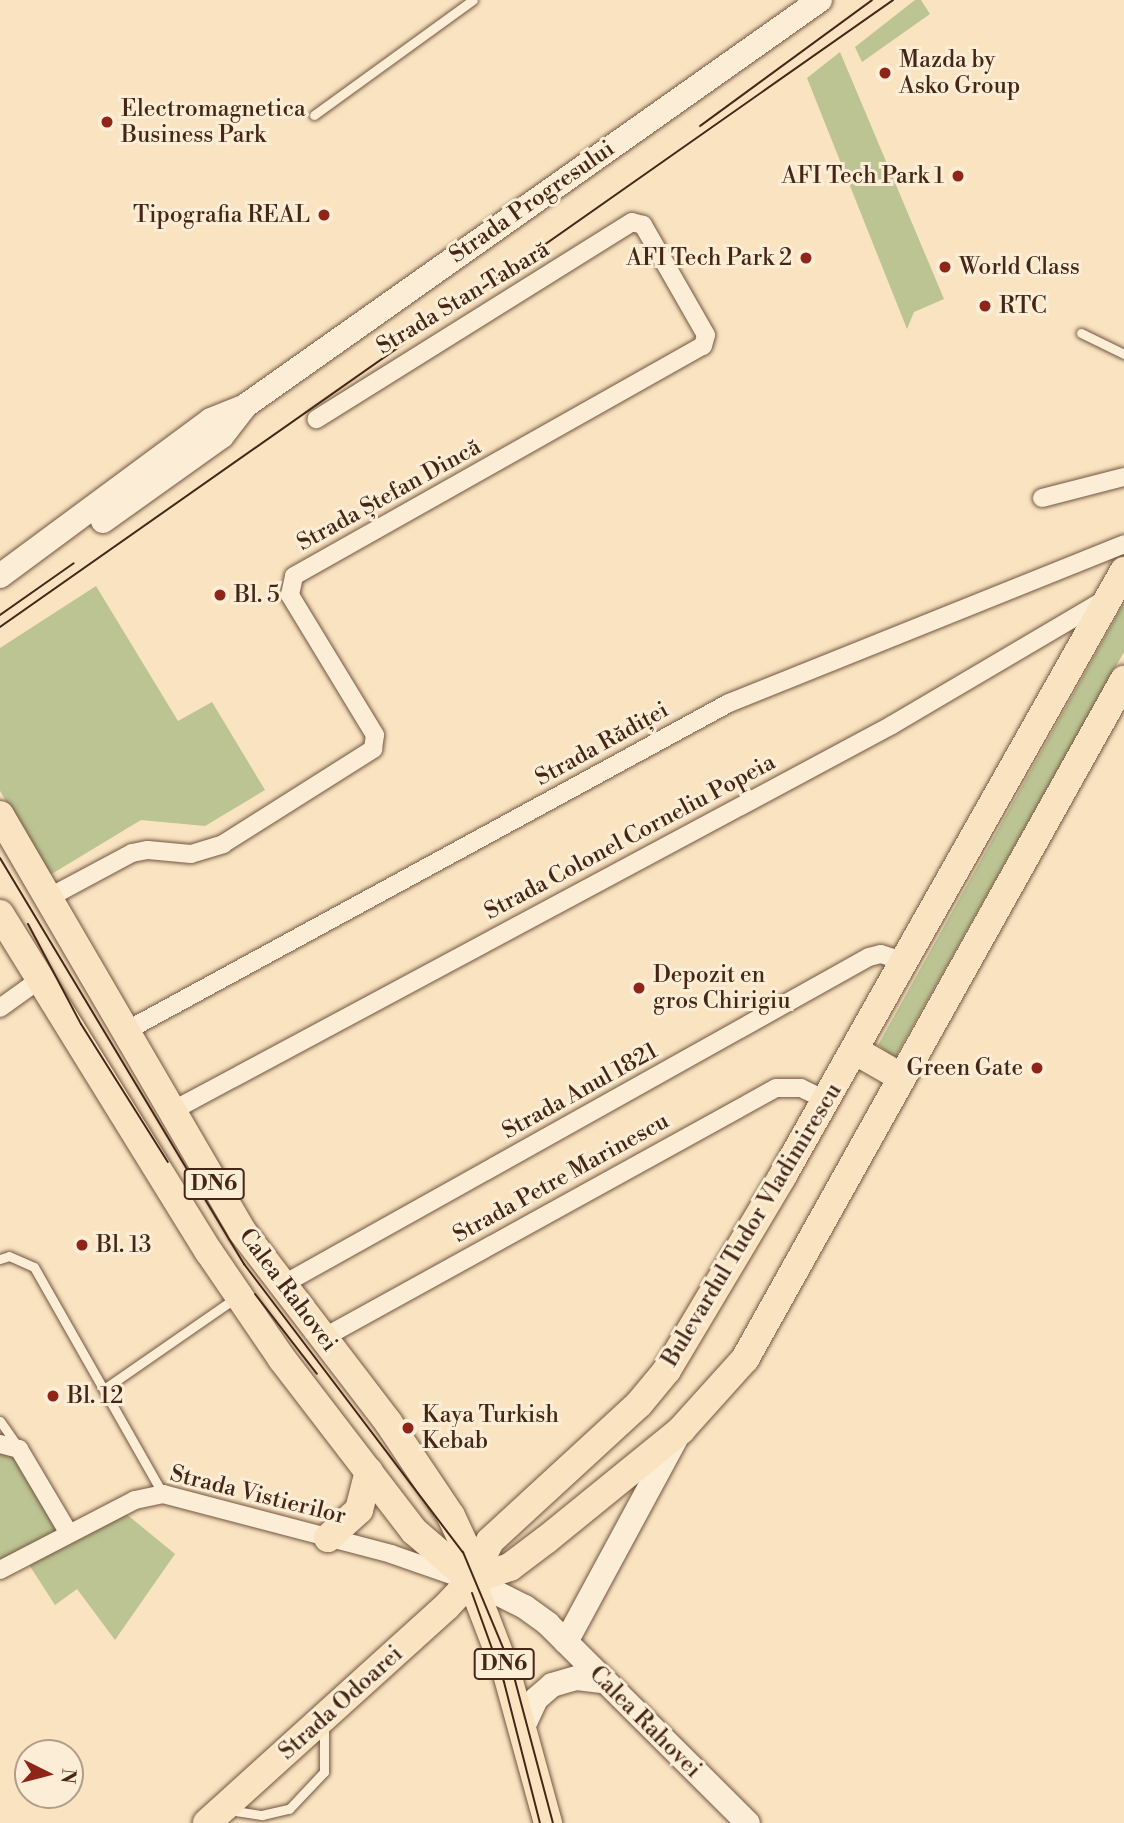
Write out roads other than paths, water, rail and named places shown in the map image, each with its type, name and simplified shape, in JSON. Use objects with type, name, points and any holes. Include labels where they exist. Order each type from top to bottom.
[{"type":"main road","name":"Strada Progresului","points":[[0,576],[211,420],[245,406],[820,0]]},
{"type":"main road","name":"Strada Progresului","points":[[0,594],[222,436],[245,406]]},
{"type":"main road","name":"Bulevardul Tudor Vladimirescu","points":[[471,1580],[490,1541],[639,1404],[667,1370],[826,1100],[1116,584]]},
{"type":"main road","points":[[471,1580],[510,1567],[681,1430],[745,1359],[1124,680]]},
{"type":"main road","name":"Calea Rahovei","points":[[0,815],[170,1112],[242,1231],[442,1501],[468,1552],[471,1580]]},
{"type":"main road","name":"Calea Rahovei","points":[[0,914],[39,981],[239,1296],[414,1531],[471,1580],[525,1607],[566,1642],[602,1681],[748,1823]]},
{"type":"main road","points":[[854,1050],[901,1077]]},
{"type":"main road","points":[[566,1642],[681,1430]]},
{"type":"main road","points":[[328,1538],[359,1510],[369,1471]]},
{"type":"main road","name":"Strada Odoarei","points":[[215,1816],[471,1580]]},
{"type":"main road","name":"DN6","points":[[471,1580],[523,1727],[548,1823]]},
{"type":"main road","points":[[523,1727],[536,1699],[552,1685],[577,1678],[602,1681]]},
{"type":"street","name":"Strada Ștefan Dincă","points":[[48,898],[132,853],[191,854],[214,848],[373,749],[375,735],[290,595],[294,576],[706,341],[638,223]]},
{"type":"street","name":"Strada Stan Tabară","points":[[317,419],[638,223]]},
{"type":"street","points":[[1042,498],[1124,477]]},
{"type":"street","name":"Strada Rădiței","points":[[124,1032],[729,703],[1124,544]]},
{"type":"street","points":[[1094,556],[1111,561],[1116,584]]},
{"type":"street","name":"Strada Colonel Corneliu Popeia","points":[[170,1112],[892,724],[1048,634],[1116,584]]},
{"type":"street","points":[[1048,634],[1066,634],[1073,639],[1074,660]]},
{"type":"street","name":"Strada Anul 1821","points":[[282,1285],[869,957],[881,954],[903,961]]},
{"type":"street","points":[[0,1008],[39,981]]},
{"type":"street","name":"Strada Petre Marinescu","points":[[323,1338],[775,1088],[801,1088],[826,1100]]},
{"type":"street","points":[[0,1444],[19,1449],[68,1532]]},
{"type":"street","name":"Strada Vistierilor","points":[[0,1570],[68,1532],[135,1500],[163,1494],[471,1580]]},
{"type":"lane","points":[[314,116],[472,0]]},
{"type":"lane","points":[[1081,333],[1124,354]]},
{"type":"lane","points":[[0,1259],[9,1256],[34,1267],[163,1494]]},
{"type":"lane","points":[[104,1389],[239,1296]]},
{"type":"lane","points":[[0,1421],[19,1449]]},
{"type":"lane","points":[[215,1816],[262,1815],[289,1808],[324,1772],[324,1718]]},
{"type":"tram line","points":[[700,126],[872,0]]},
{"type":"tram line","points":[[0,627],[893,0]]},
{"type":"tram line","points":[[0,615],[74,563]]},
{"type":"tram line","points":[[0,858],[244,1264],[463,1552],[512,1669],[553,1823]]},
{"type":"tram line","points":[[28,924],[81,1024],[168,1162]]},
{"type":"tram line","points":[[255,1294],[317,1374]]},
{"type":"tram line","points":[[472,1593],[504,1682],[540,1823]]},
{"type":"place","name":"Mazda by Asko Group","points":[[885,73]]},
{"type":"place","name":"Electromagnetica Business Park","points":[[107,122]]},
{"type":"place","name":"AFI Tech Park 1","points":[[958,176]]},
{"type":"place","name":"Tipografia REAL","points":[[324,215]]},
{"type":"place","name":"AFI Tech Park 2","points":[[806,258]]},
{"type":"place","name":"World Class","points":[[945,267]]},
{"type":"place","name":"RTC","points":[[985,306]]},
{"type":"place","name":"Bl. 5","points":[[220,595]]},
{"type":"place","name":"Depozit en gros Chirigiu","points":[[639,988]]},
{"type":"place","name":"Green Gate","points":[[1037,1068]]},
{"type":"place","name":"Bl. 13","points":[[82,1245]]},
{"type":"place","name":"Bl. 12","points":[[53,1396]]},
{"type":"place","name":"Kaya Turkish Kebab","points":[[408,1428]]}]
